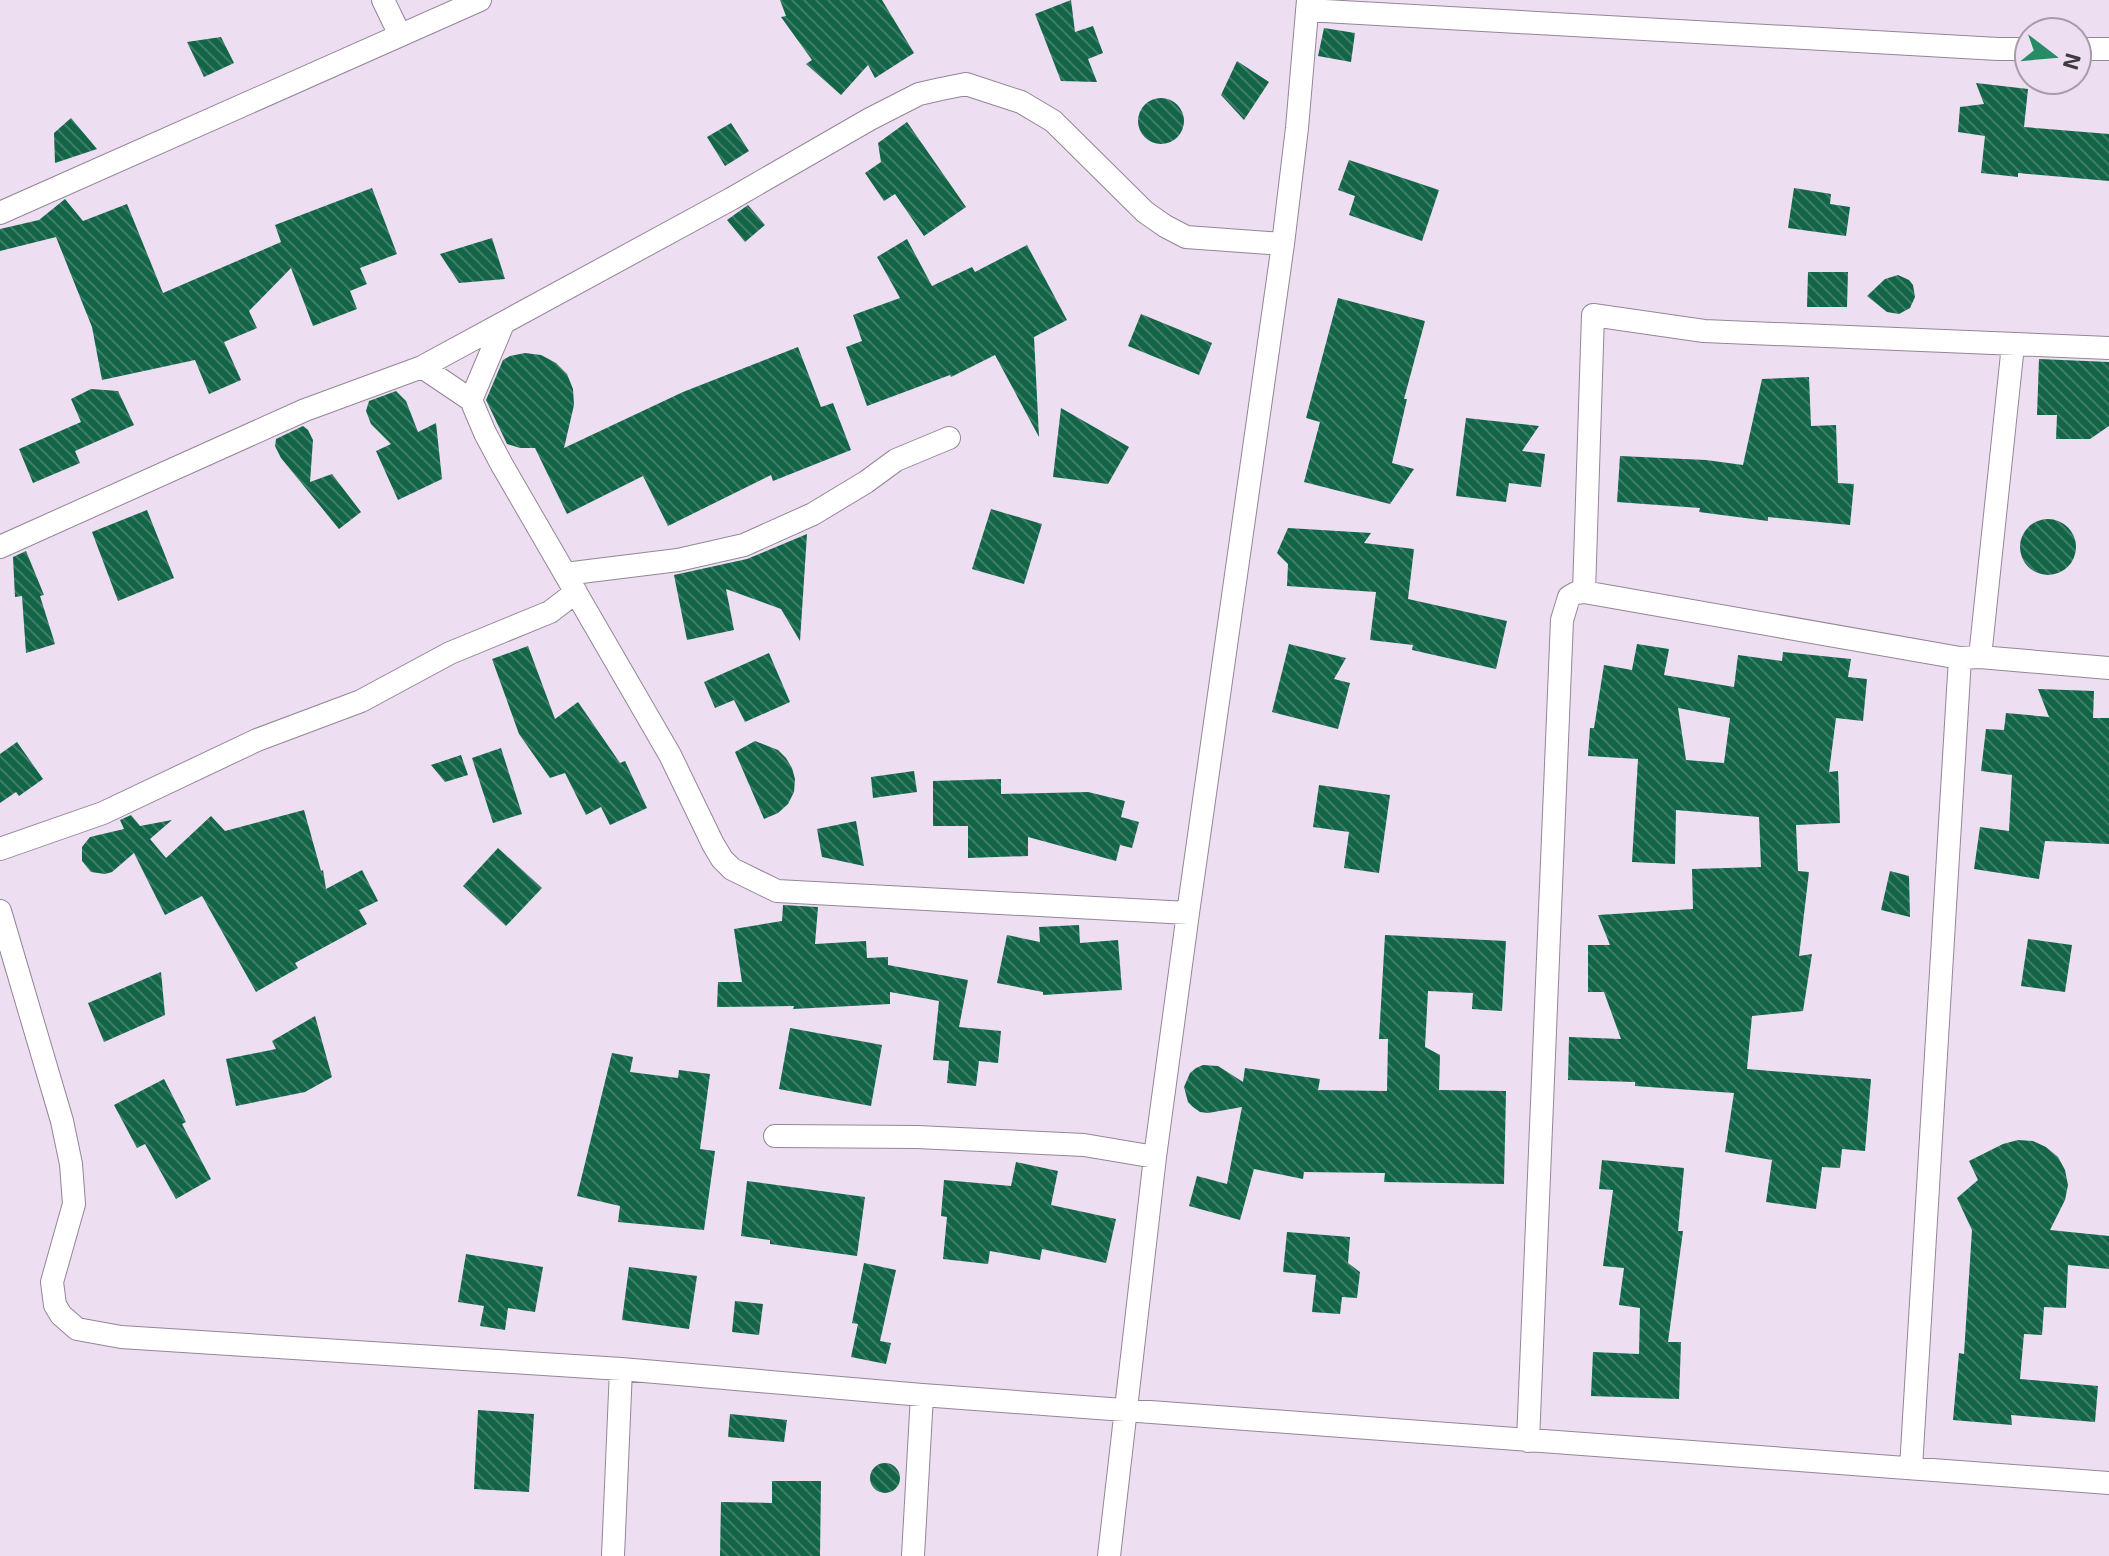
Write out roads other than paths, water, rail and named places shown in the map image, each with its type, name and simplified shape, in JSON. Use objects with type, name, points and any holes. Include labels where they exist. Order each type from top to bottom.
[{"type":"street","points":[[383,0],[400,35]]},
{"type":"street","points":[[0,213],[480,0]]},
{"type":"street","points":[[1109,1556],[1155,1157],[1283,244],[1308,5],[2013,49]]},
{"type":"street","points":[[0,547],[305,410],[422,367],[919,94],[966,84],[1021,102],[1053,121],[1145,212],[1165,226],[1186,237],[1283,244]]},
{"type":"street","points":[[1584,592],[1593,315],[1704,331],[2109,348]]},
{"type":"street","points":[[471,400],[503,324]]},
{"type":"street","points":[[1911,1468],[1970,658],[2013,345]]},
{"type":"street","points":[[422,367],[471,400],[485,433],[670,755],[713,844],[722,859],[742,875],[777,891],[1188,913]]},
{"type":"street","points":[[0,849],[103,813],[257,740],[361,701],[450,653],[550,612],[570,583],[744,545],[813,514],[896,460],[949,438]]},
{"type":"street","points":[[1528,1441],[1562,620],[1569,597],[1584,592],[1970,658],[2109,668]]},
{"type":"street","points":[[0,911],[62,1121],[71,1164],[74,1204],[52,1282],[55,1305],[77,1329],[121,1337],[621,1369],[1127,1411],[2109,1483]]},
{"type":"street","points":[[775,1136],[917,1137],[1084,1145],[1155,1157]]},
{"type":"street","points":[[613,1556],[621,1369]]},
{"type":"street","points":[[913,1556],[922,1395]]}]
